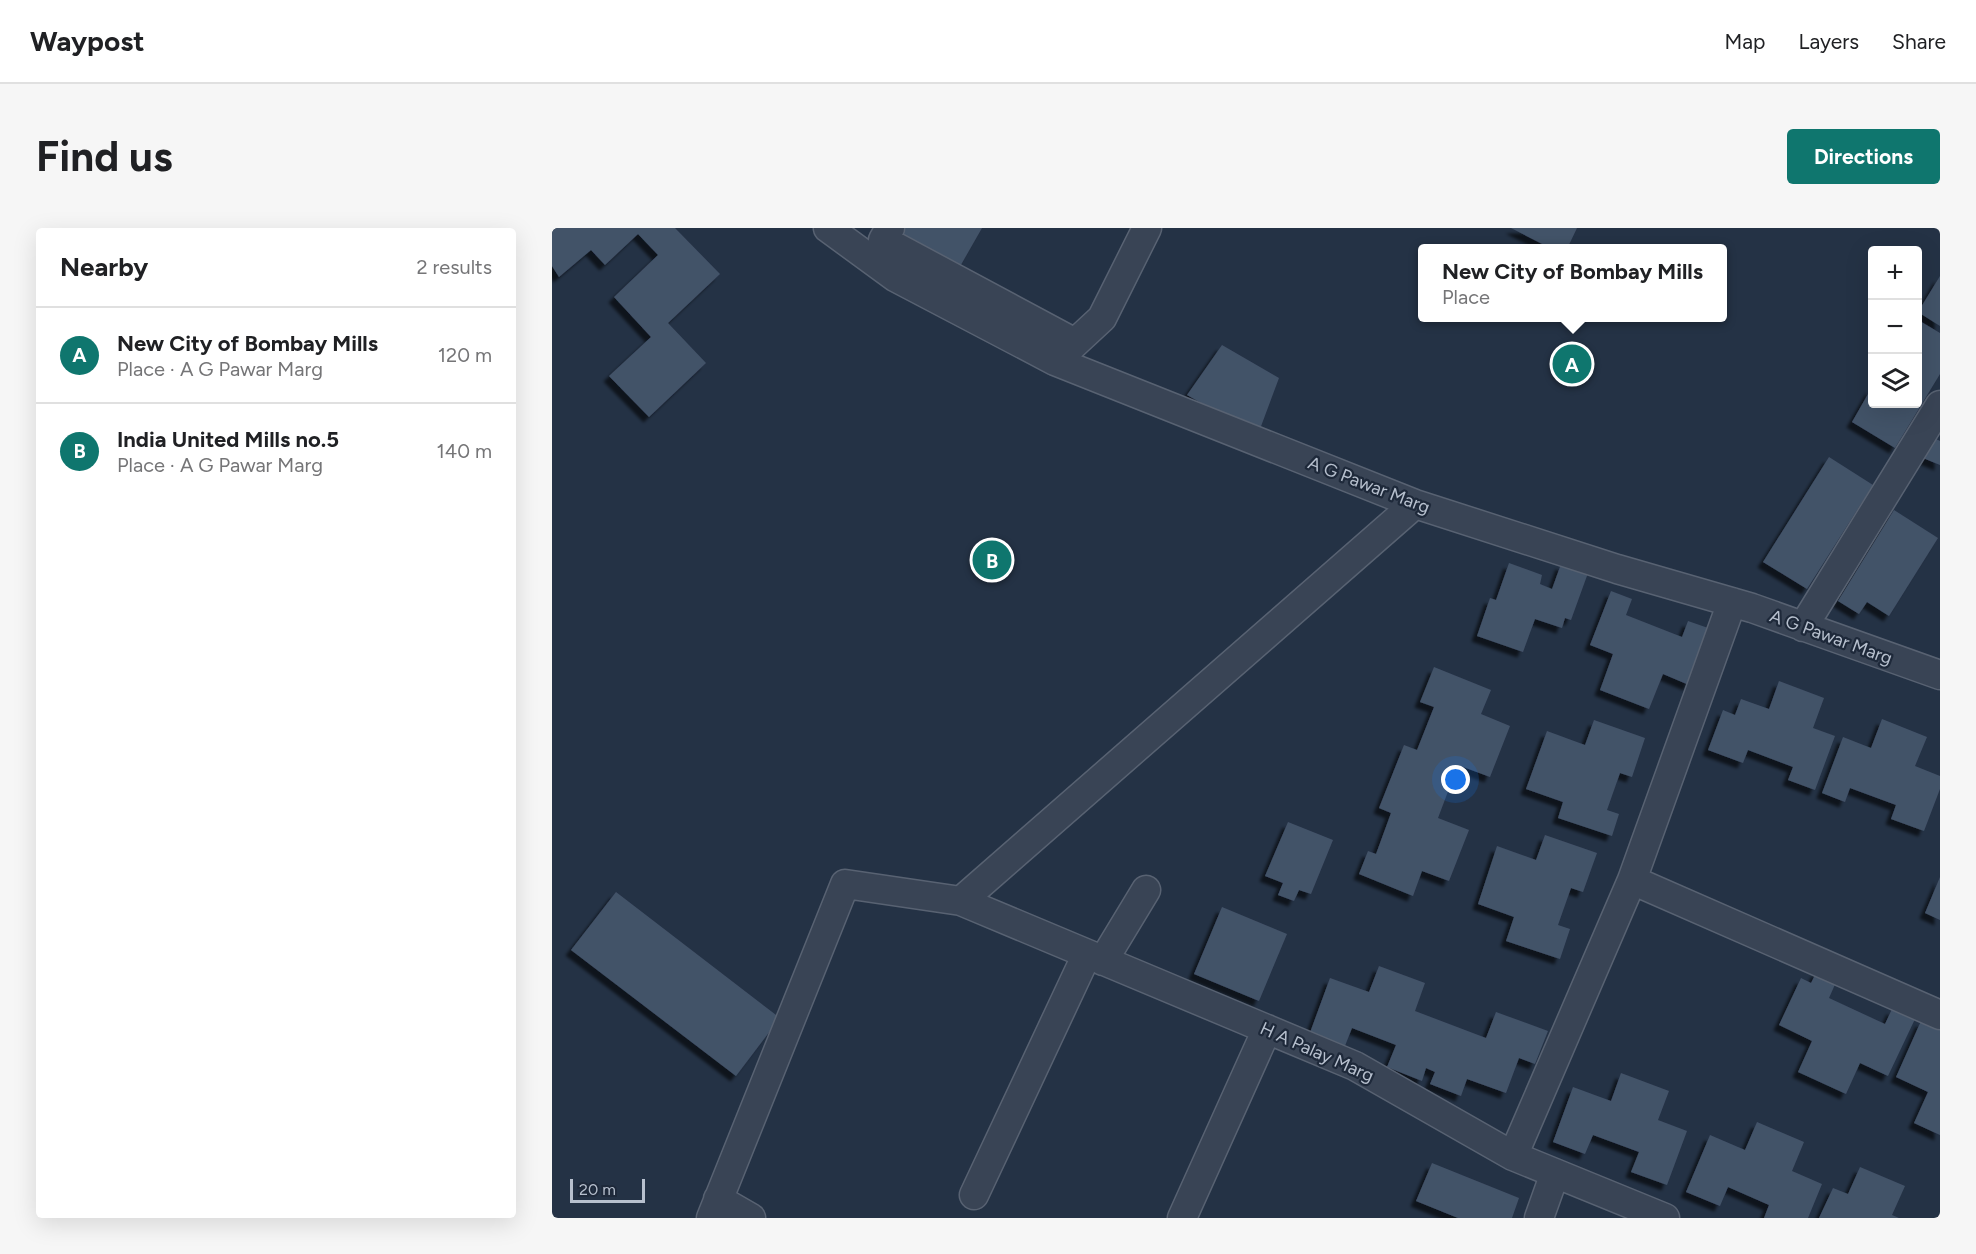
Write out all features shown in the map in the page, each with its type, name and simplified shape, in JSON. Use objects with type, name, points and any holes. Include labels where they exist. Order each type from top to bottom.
[{"type":"street","name":"A G Pawar Marg","points":[[828,228],[895,276],[1415,504],[1617,569],[1732,602],[1940,675]]},
{"type":"street","points":[[890,228],[883,240],[1065,352],[1102,318],[1148,228]]},
{"type":"street","points":[[1803,627],[1940,405]]},
{"type":"street","points":[[961,901],[1415,504]]},
{"type":"street","points":[[1514,1156],[1632,880],[1732,602]]},
{"type":"street","points":[[1632,880],[1940,1015]]},
{"type":"street","name":"H A Palay Marg","points":[[715,1209],[845,884],[961,901],[1355,1066],[1514,1156],[1665,1218]]},
{"type":"street","points":[[974,1195],[1095,957],[1146,890]]},
{"type":"street","points":[[1182,1218],[1266,1029]]},
{"type":"street","points":[[1539,1218],[1555,1173]]},
{"type":"street","points":[[715,1209],[751,1218]]},
{"type":"building","points":[[552,228],[675,228],[720,274],[668,323],[706,363],[649,417],[609,376],[651,337],[614,297],[658,255],[638,234],[605,265],[591,250],[559,277],[552,266]]},
{"type":"building","points":[[900,228],[982,228],[958,270],[896,235]]},
{"type":"building","points":[[1511,228],[1577,228],[1569,244],[1542,244]]},
{"type":"building","points":[[1940,276],[1940,326],[1922,315],[1922,305]]},
{"type":"building","points":[[1922,322],[1940,333],[1940,374],[1922,404]]},
{"type":"building","points":[[1222,345],[1279,378],[1260,429],[1226,417],[1187,395]]},
{"type":"building","points":[[1868,394],[1868,408],[1919,408],[1895,448],[1852,422]]},
{"type":"building","points":[[1932,437],[1940,441],[1940,465],[1923,458]]},
{"type":"building","points":[[1829,457],[1873,485],[1807,589],[1763,562]]},
{"type":"building","points":[[1894,510],[1938,538],[1889,616],[1867,602],[1859,614],[1838,601]]},
{"type":"building","points":[[1509,563],[1542,575],[1540,584],[1552,589],[1561,564],[1588,573],[1571,620],[1565,618],[1562,628],[1535,619],[1523,652],[1477,636],[1490,598],[1496,600]]},
{"type":"building","points":[[1611,591],[1632,599],[1626,615],[1682,637],[1688,621],[1711,629],[1689,685],[1663,674],[1649,709],[1600,690],[1613,654],[1590,645]]},
{"type":"building","points":[[1434,667],[1491,690],[1481,714],[1510,726],[1490,777],[1458,765],[1438,818],[1469,830],[1449,881],[1422,871],[1413,896],[1359,874],[1368,851],[1376,854],[1391,813],[1379,808],[1404,745],[1417,750],[1434,707],[1420,702]]},
{"type":"building","points":[[1779,681],[1824,698],[1813,728],[1835,736],[1815,790],[1788,780],[1793,767],[1748,750],[1743,763],[1708,750],[1723,710],[1735,715],[1741,699],[1769,709]]},
{"type":"building","points":[[1882,719],[1927,737],[1915,766],[1940,776],[1940,789],[1924,831],[1891,819],[1896,805],[1850,788],[1845,802],[1822,793],[1843,737],[1871,748]]},
{"type":"building","points":[[1594,720],[1645,738],[1632,777],[1620,773],[1607,810],[1619,814],[1612,836],[1558,818],[1563,802],[1526,789],[1547,731],[1585,745]]},
{"type":"building","points":[[1288,822],[1333,840],[1311,894],[1299,890],[1294,901],[1278,895],[1283,883],[1265,876]]},
{"type":"building","points":[[1545,835],[1597,853],[1583,892],[1571,888],[1558,925],[1570,929],[1560,959],[1506,941],[1514,917],[1478,904],[1497,846],[1536,860]]},
{"type":"building","points":[[1940,877],[1940,920],[1925,913]]},
{"type":"building","points":[[616,892],[780,1018],[736,1076],[571,950]]},
{"type":"building","points":[[1222,907],[1287,934],[1259,1001],[1194,974]]},
{"type":"building","points":[[1379,966],[1425,983],[1415,1011],[1486,1038],[1496,1012],[1548,1031],[1535,1064],[1519,1058],[1506,1093],[1467,1079],[1461,1096],[1430,1084],[1435,1072],[1426,1068],[1422,1081],[1387,1067],[1396,1045],[1352,1028],[1343,1051],[1308,1038],[1330,978],[1369,992]]},
{"type":"building","points":[[1817,971],[1837,980],[1829,998],[1885,1024],[1892,1009],[1915,1019],[1888,1076],[1860,1063],[1846,1094],[1798,1072],[1812,1041],[1779,1025],[1801,978],[1811,983]]},
{"type":"building","points":[[1921,1021],[1940,1030],[1940,1135],[1914,1123],[1928,1092],[1896,1077]]},
{"type":"building","points":[[1621,1073],[1669,1091],[1658,1120],[1687,1131],[1667,1185],[1631,1172],[1639,1152],[1593,1135],[1585,1154],[1553,1142],[1573,1087],[1611,1101]]},
{"type":"building","points":[[1757,1122],[1804,1142],[1792,1171],[1822,1184],[1808,1218],[1764,1218],[1769,1205],[1728,1187],[1720,1206],[1686,1192],[1710,1135],[1745,1150]]},
{"type":"building","points":[[1432,1163],[1519,1198],[1512,1218],[1458,1218],[1416,1201]]},
{"type":"building","points":[[1860,1167],[1905,1186],[1892,1215],[1899,1218],[1819,1218],[1833,1188],[1848,1194]]},
{"type":"place","name":"New City of Bombay Mills","points":[[1572,364]]},
{"type":"place","name":"India United Mills no.5","points":[[992,560]]}]
